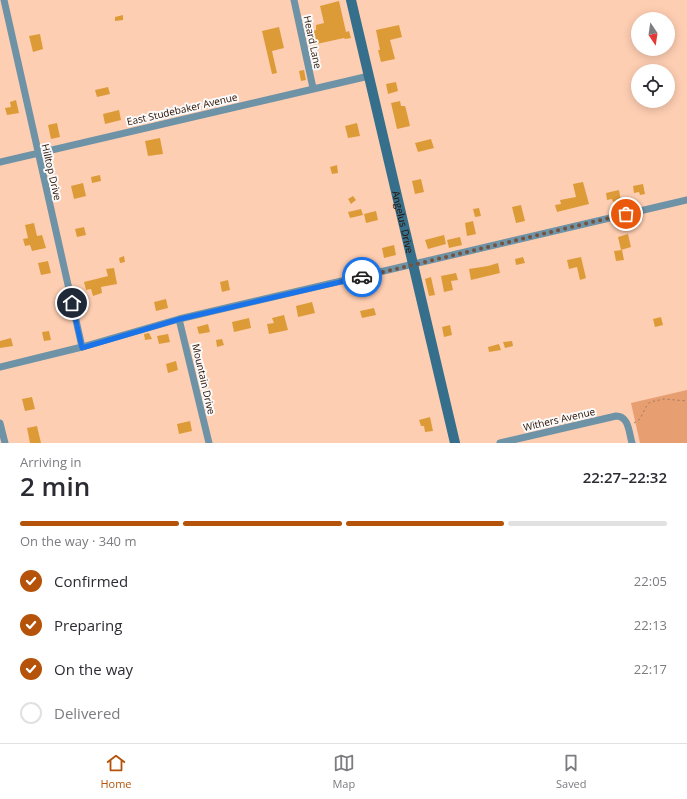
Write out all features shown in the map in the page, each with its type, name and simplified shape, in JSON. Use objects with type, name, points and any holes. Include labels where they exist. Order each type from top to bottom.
[{"type":"street","name":"Hilltop Drive","points":[[4,0],[82,348]]},
{"type":"street","name":"Heard Lane","points":[[294,0],[313,88]]},
{"type":"street","name":"Angelus Drive","points":[[351,0],[455,443]]},
{"type":"street","name":"East Studebaker Avenue","points":[[0,162],[369,76]]},
{"type":"street","points":[[0,367],[82,348],[180,319],[687,200]]},
{"type":"street","name":"Mountain Drive","points":[[180,319],[209,443]]},
{"type":"street","name":"Withers Avenue","points":[[500,443],[616,416],[623,417],[627,423],[632,443]]},
{"type":"street","points":[[0,423],[5,443]]},
{"type":"path","points":[[636,429],[634,422],[640,419],[650,402],[664,400],[687,401]]},
{"type":"shaded area","points":[[687,390],[687,443],[640,443],[631,403]]},
{"type":"building","points":[[339,1],[346,32],[349,31],[351,38],[344,38],[312,45],[309,31],[316,30],[316,25],[324,23],[320,6]]},
{"type":"building","points":[[123,15],[123,20],[115,21],[115,17]]},
{"type":"building","points":[[399,25],[402,37],[390,40],[395,59],[381,62],[376,30]]},
{"type":"building","points":[[279,27],[284,48],[272,51],[277,73],[272,74],[262,31]]},
{"type":"building","points":[[40,34],[43,49],[33,52],[29,36]]},
{"type":"building","points":[[304,70],[306,80],[301,81],[299,71]]},
{"type":"building","points":[[396,82],[398,91],[388,94],[386,84]]},
{"type":"building","points":[[108,87],[110,94],[97,97],[95,90]]},
{"type":"building","points":[[16,100],[19,113],[7,115],[5,108],[11,107],[10,102]]},
{"type":"building","points":[[400,101],[401,106],[405,106],[410,126],[397,129],[391,103]]},
{"type":"building","points":[[119,110],[121,120],[105,124],[103,114]]},
{"type":"building","points":[[57,123],[60,137],[51,139],[48,125]]},
{"type":"building","points":[[357,123],[360,136],[348,138],[345,126]]},
{"type":"building","points":[[160,138],[163,154],[148,156],[145,141]]},
{"type":"building","points":[[431,139],[434,148],[418,152],[415,143]]},
{"type":"building","points":[[337,165],[338,173],[332,174],[330,167]]},
{"type":"building","points":[[100,175],[101,181],[92,183],[91,177]]},
{"type":"building","points":[[421,179],[424,192],[415,194],[412,181]]},
{"type":"building","points":[[583,182],[589,204],[557,212],[555,205],[561,204],[560,200],[576,197],[573,184]]},
{"type":"building","points":[[83,183],[86,196],[74,199],[71,186]]},
{"type":"building","points":[[643,184],[645,194],[640,195],[639,192],[634,193],[633,186]]},
{"type":"building","points":[[619,190],[621,201],[613,202],[612,199],[607,200],[606,193]]},
{"type":"building","points":[[353,196],[356,200],[351,204],[348,199]]},
{"type":"building","points":[[521,205],[525,221],[516,223],[512,207]]},
{"type":"building","points":[[479,208],[481,216],[475,217],[473,209]]},
{"type":"building","points":[[361,209],[363,215],[350,218],[348,212]]},
{"type":"building","points":[[376,211],[378,220],[366,223],[364,214]]},
{"type":"building","points":[[473,221],[476,234],[467,236],[465,223]]},
{"type":"building","points":[[34,223],[37,236],[42,235],[46,248],[32,251],[30,245],[25,246],[23,239],[28,238],[25,225]]},
{"type":"building","points":[[84,227],[86,235],[77,237],[75,229]]},
{"type":"building","points":[[628,234],[631,247],[621,250],[618,237]]},
{"type":"building","points":[[444,235],[446,244],[428,249],[425,240]]},
{"type":"building","points":[[460,237],[462,245],[449,248],[447,240]]},
{"type":"building","points":[[394,245],[396,255],[384,258],[382,248]]},
{"type":"building","points":[[622,250],[624,260],[616,261],[614,251]]},
{"type":"building","points":[[124,256],[125,262],[120,263],[119,258]]},
{"type":"building","points":[[523,257],[525,263],[516,265],[515,259]]},
{"type":"building","points":[[581,257],[586,278],[580,280],[577,267],[569,269],[567,260]]},
{"type":"building","points":[[48,261],[51,273],[41,275],[38,263]]},
{"type":"building","points":[[498,263],[500,273],[471,280],[469,269]]},
{"type":"building","points":[[114,268],[117,284],[101,287],[102,293],[93,296],[91,289],[86,290],[84,282],[108,276],[106,269]]},
{"type":"building","points":[[456,273],[458,280],[451,281],[453,290],[444,292],[441,276]]},
{"type":"building","points":[[431,277],[435,295],[429,296],[425,279]]},
{"type":"building","points":[[228,280],[230,290],[222,292],[220,282]]},
{"type":"building","points":[[166,299],[168,308],[156,311],[154,302]]},
{"type":"building","points":[[312,302],[315,313],[298,317],[296,306]]},
{"type":"building","points":[[374,308],[376,315],[362,318],[360,311]]},
{"type":"building","points":[[284,315],[288,330],[269,334],[267,324],[274,323],[272,318]]},
{"type":"building","points":[[661,317],[663,325],[655,327],[653,319]]},
{"type":"building","points":[[249,318],[251,328],[234,332],[232,322]]},
{"type":"building","points":[[208,324],[210,332],[199,334],[197,327]]},
{"type":"building","points":[[450,325],[452,335],[444,337],[442,327]]},
{"type":"building","points":[[49,331],[51,340],[44,341],[42,332]]},
{"type":"building","points":[[149,333],[152,339],[145,340],[144,334]]},
{"type":"building","points":[[168,334],[170,342],[159,344],[157,336]]},
{"type":"building","points":[[11,338],[13,346],[0,348],[0,341]]},
{"type":"building","points":[[222,339],[224,345],[217,347],[216,340]]},
{"type":"building","points":[[512,341],[513,346],[505,348],[503,342]]},
{"type":"building","points":[[499,344],[501,350],[489,352],[488,347]]},
{"type":"building","points":[[176,361],[178,370],[168,373],[166,364]]},
{"type":"building","points":[[32,397],[35,409],[25,411],[22,399]]},
{"type":"building","points":[[430,417],[433,431],[425,432],[424,426],[421,426],[419,420]]},
{"type":"building","points":[[190,421],[192,431],[179,434],[177,424]]},
{"type":"building","points":[[37,426],[41,443],[30,443],[27,428]]},
{"type":"way so far","points":[[362,277],[626,214]]},
{"type":"route","points":[[72,303],[82,348],[180,319],[362,277]]}]
